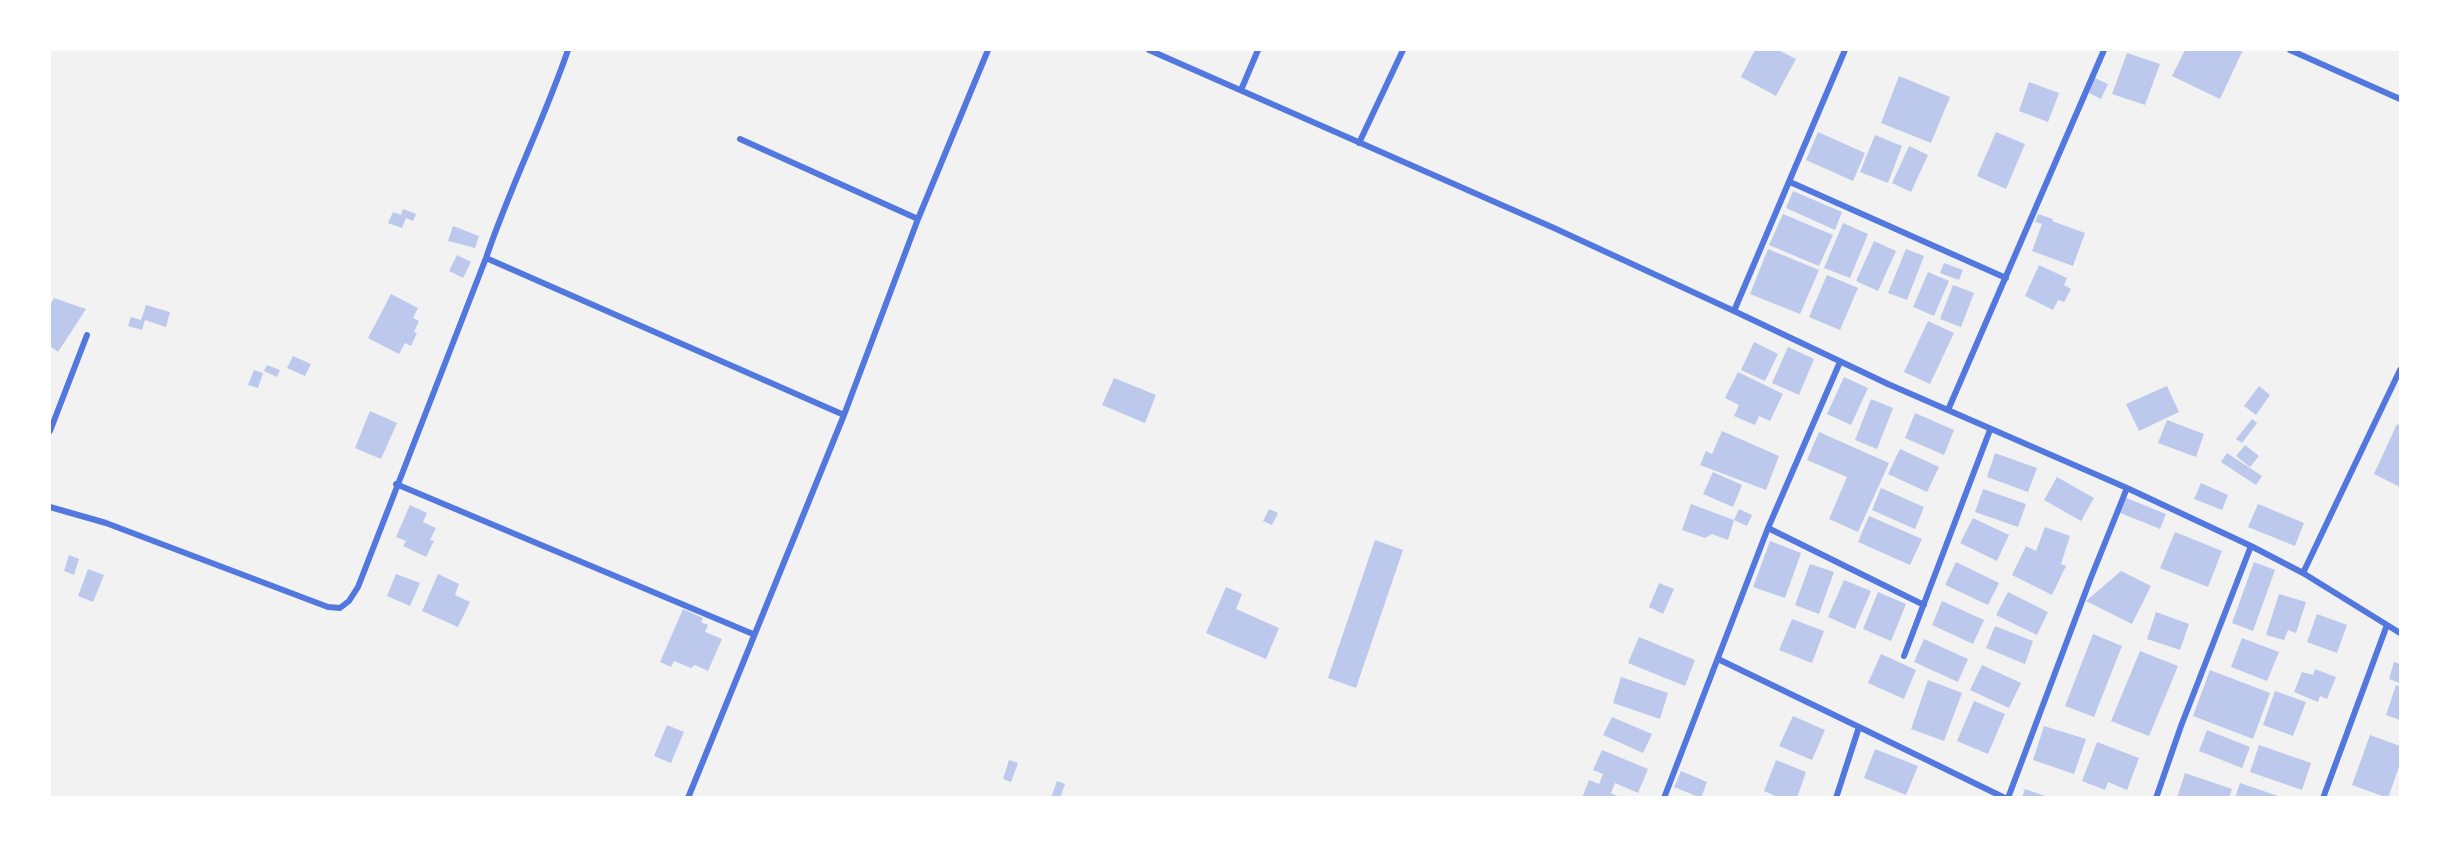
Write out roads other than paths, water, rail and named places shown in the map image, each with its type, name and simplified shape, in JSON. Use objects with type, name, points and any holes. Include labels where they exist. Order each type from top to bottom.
[{"type":"street","points":[[50,507],[106,523],[328,607],[340,608],[349,601],[358,587],[396,484],[486,258],[504,205],[556,84],[568,50]]},
{"type":"street","points":[[688,798],[844,415],[918,219],[988,50]]},
{"type":"street","points":[[1149,50],[1734,310],[1840,362],[1990,430],[2127,488],[2303,573],[2400,633]]},
{"type":"street","points":[[1241,90],[1258,50]]},
{"type":"street","points":[[1359,143],[1403,50]]},
{"type":"street","points":[[1734,310],[1845,51],[1836,50]]},
{"type":"street","points":[[1948,410],[2104,50]]},
{"type":"street","points":[[2290,50],[2400,99]]},
{"type":"street","points":[[740,139],[918,219]]},
{"type":"street","points":[[1790,182],[2006,278]]},
{"type":"street","points":[[486,258],[844,415]]},
{"type":"street","points":[[50,431],[87,335]]},
{"type":"street","points":[[1664,798],[1768,528],[1840,362]]},
{"type":"street","points":[[2303,573],[2400,370]]},
{"type":"street","points":[[1905,656],[1990,430]]},
{"type":"street","points":[[396,484],[753,634]]},
{"type":"street","points":[[1718,659],[2006,798],[2127,488]]},
{"type":"street","points":[[1768,528],[1924,605]]},
{"type":"street","points":[[2156,798],[2181,726],[2251,546]]},
{"type":"street","points":[[2323,798],[2387,625]]},
{"type":"street","points":[[1836,798],[1859,727]]}]
